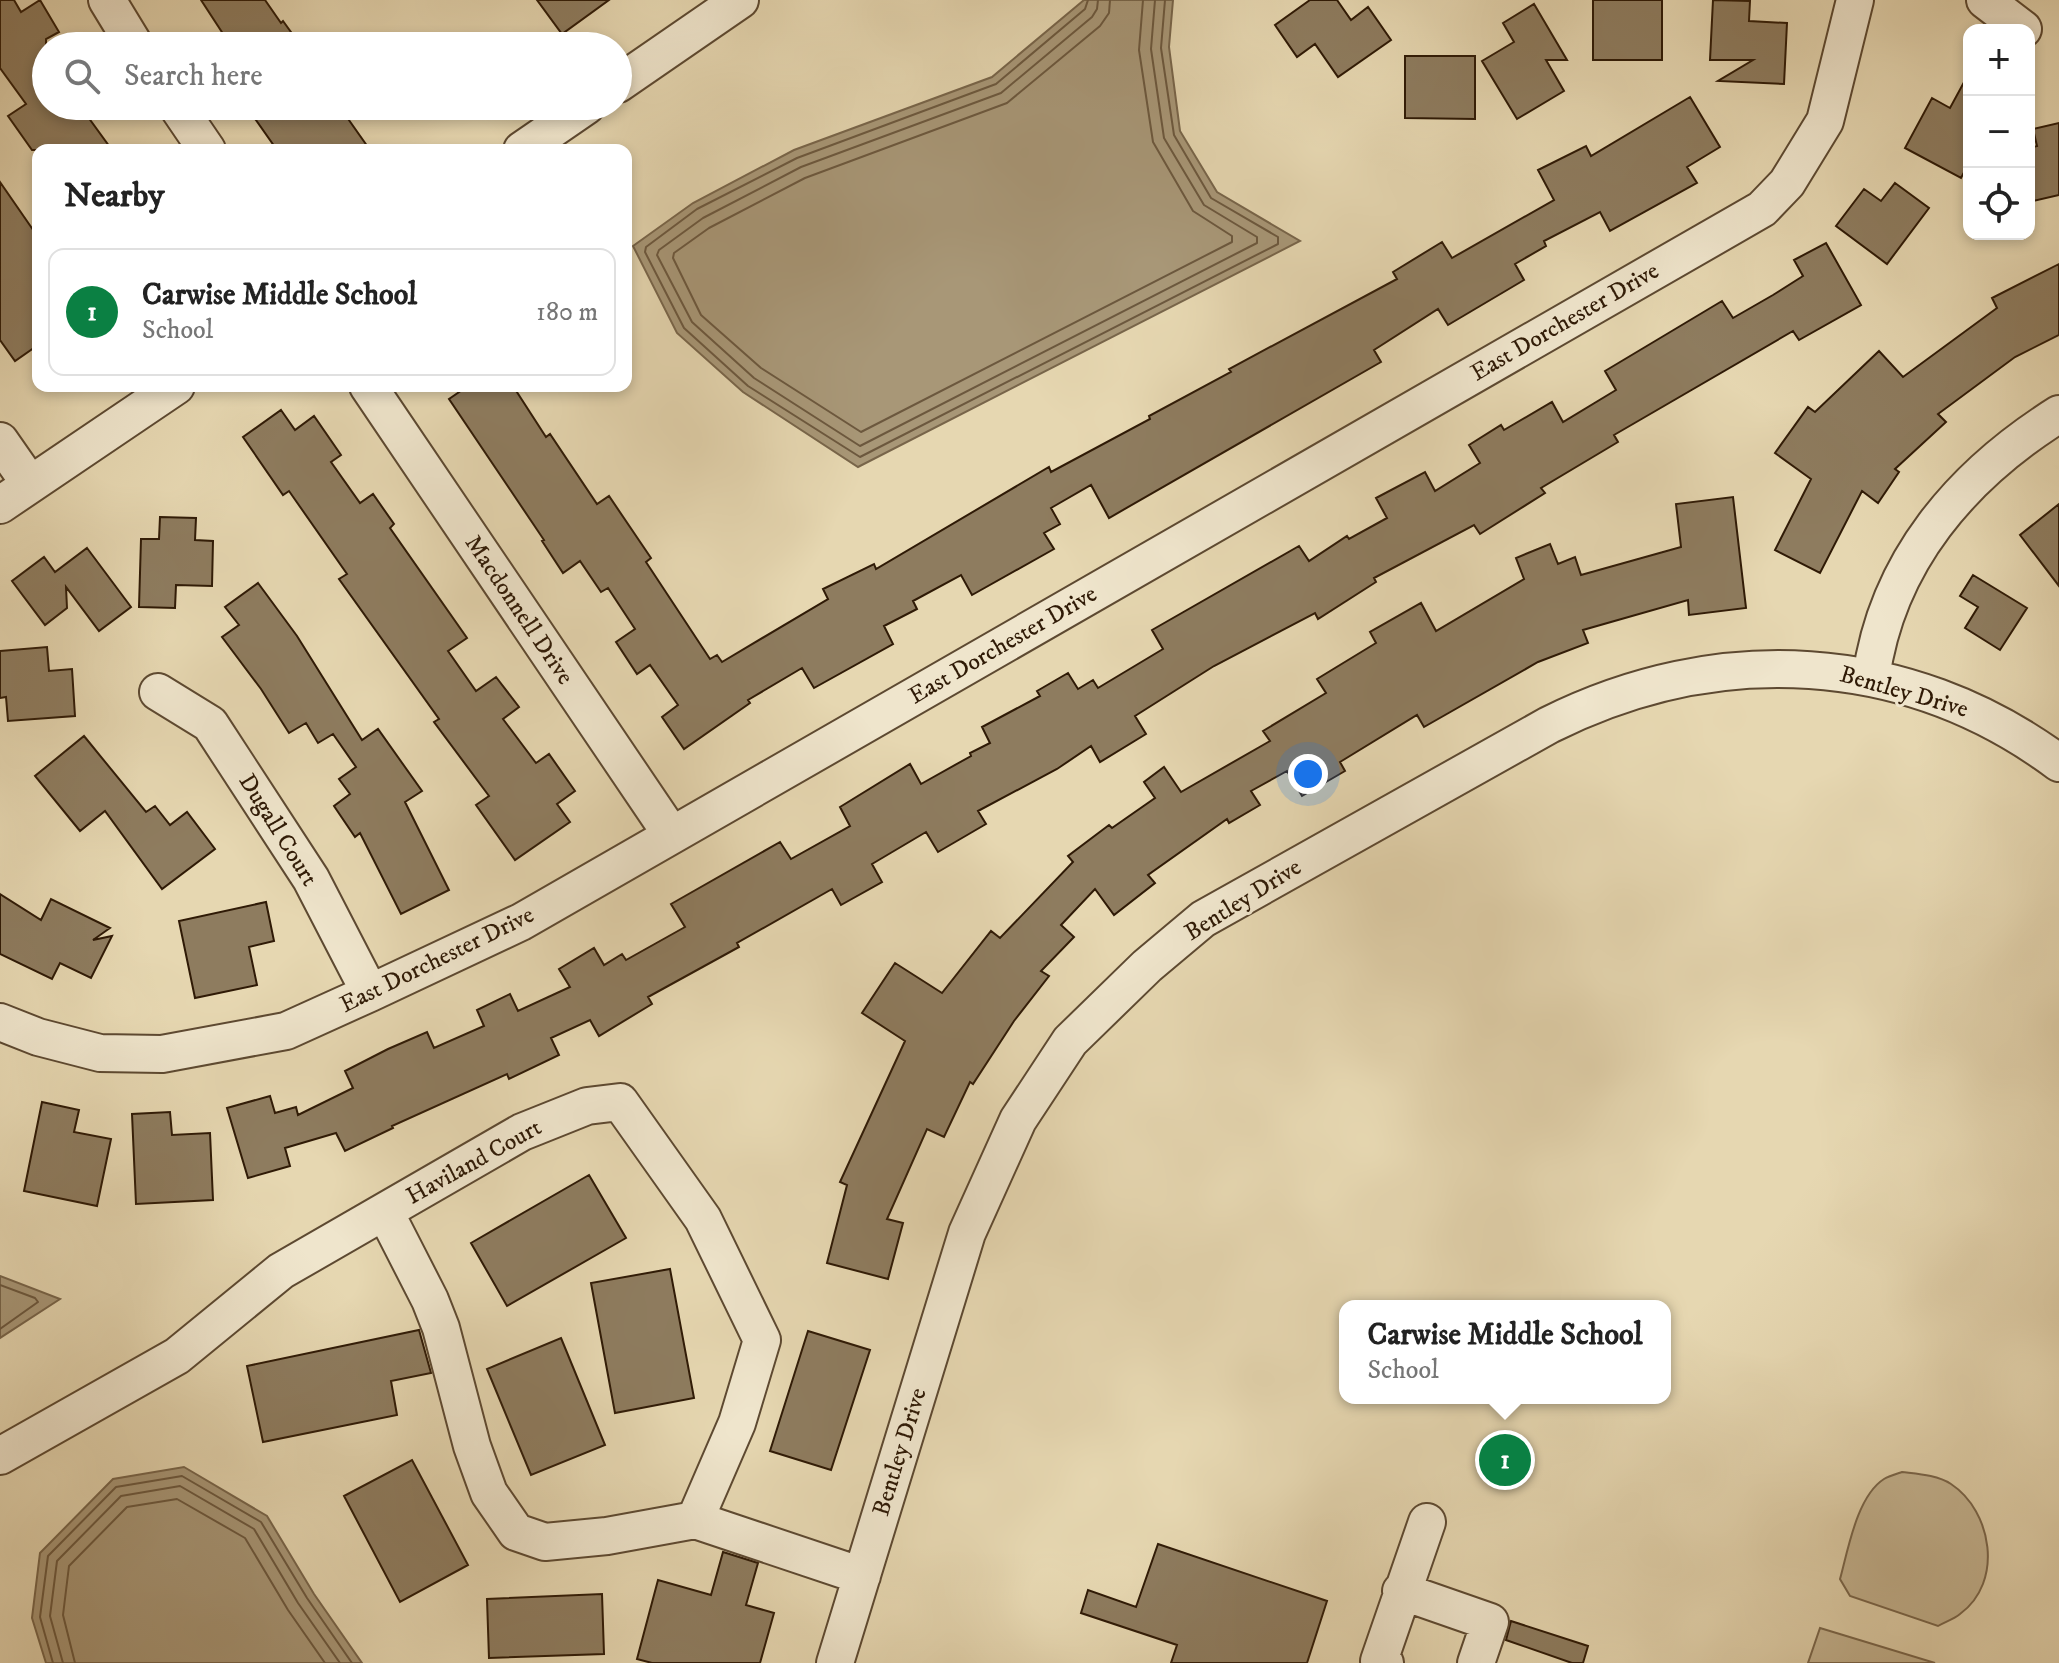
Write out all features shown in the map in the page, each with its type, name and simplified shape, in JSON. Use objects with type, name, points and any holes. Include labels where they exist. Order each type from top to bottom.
[{"type":"street","points":[[107,0],[126,32]]},
{"type":"street","name":"East Dorchester Drive","points":[[0,1022],[38,1037],[100,1053],[162,1054],[286,1031],[521,922],[1762,209],[1787,183],[1825,121],[1855,0]]},
{"type":"street","points":[[1985,0],[2016,24]]},
{"type":"street","points":[[632,73],[720,6]]},
{"type":"street","points":[[187,120],[203,144]]},
{"type":"street","points":[[531,144],[566,120]]},
{"type":"street","points":[[0,505],[167,392]]},
{"type":"street","name":"Macdonnell Drive","points":[[372,392],[671,834]]},
{"type":"street","points":[[1871,678],[1875,653],[1894,592],[1924,540],[1959,494],[1981,472],[2006,450],[2059,414]]},
{"type":"street","points":[[0,441],[30,484]]},
{"type":"street","name":"Bentley Drive","points":[[835,1663],[967,1233],[1018,1120],[1070,1041],[1147,966],[1203,919],[1549,725],[1604,700],[1663,681],[1732,671],[1829,671],[1871,678],[1961,706],[2025,739],[2059,763]]},
{"type":"street","name":"Dugall Court","points":[[158,692],[210,724],[311,879],[370,993]]},
{"type":"street","name":"Haviland Court","points":[[0,1456],[177,1356],[281,1271],[522,1132],[587,1106],[620,1102],[703,1219],[762,1340],[737,1423],[695,1520]]},
{"type":"street","name":"Haviland Court","points":[[385,1212],[441,1328],[472,1446],[489,1493],[516,1532],[545,1542],[607,1536],[695,1520],[862,1576]]},
{"type":"street","points":[[1385,1663],[1379,1661],[1427,1522]]},
{"type":"street","points":[[1401,1591],[1490,1622],[1476,1663]]},
{"type":"shaded area","points":[[1902,1472],[1934,1477],[1951,1484],[1976,1511],[1983,1529],[1987,1566],[1983,1584],[1974,1600],[1960,1614],[1938,1626],[1850,1596],[1840,1579],[1860,1510],[1875,1487],[1884,1479]]},
{"type":"shaded area","points":[[1820,1628],[1935,1663],[1808,1663]]},
{"type":"water","points":[[1084,0],[1173,0],[1169,47],[1180,131],[1217,192],[1300,241],[858,467],[743,392],[677,333],[633,246],[693,203],[794,150],[992,77]]},
{"type":"water","points":[[0,1276],[60,1299],[0,1338]]},
{"type":"water","points":[[184,1467],[267,1516],[314,1594],[362,1663],[46,1663],[32,1618],[40,1553],[113,1479]]},
{"type":"building","points":[[0,0],[14,0],[21,12],[40,0],[59,32],[32,32],[32,120],[90,120],[108,144],[32,144],[32,150],[8,116],[26,104],[0,68]]},
{"type":"building","points":[[201,0],[265,0],[291,32],[222,32]]},
{"type":"building","points":[[537,0],[609,0],[565,32],[561,32]]},
{"type":"building","points":[[1310,0],[1337,0],[1351,20],[1368,7],[1391,40],[1338,77],[1315,44],[1297,57],[1275,25]]},
{"type":"building","points":[[1593,0],[1662,0],[1662,60],[1593,60]]},
{"type":"building","points":[[1713,0],[1750,1],[1749,21],[1787,23],[1784,84],[1718,81],[1753,60],[1710,60]]},
{"type":"building","points":[[1534,4],[1567,60],[1546,60],[1564,91],[1517,119],[1482,61],[1514,42],[1503,23]]},
{"type":"building","points":[[1405,56],[1475,56],[1475,119],[1405,118]]},
{"type":"building","points":[[1963,84],[1961,178],[1905,148],[1932,98],[1950,108]]},
{"type":"building","points":[[1690,97],[1720,147],[1687,167],[1697,183],[1610,231],[1600,212],[1544,241],[1546,246],[1515,264],[1524,280],[1448,325],[1438,309],[1374,350],[1381,362],[1109,518],[1091,485],[1051,508],[1060,524],[1044,533],[1054,549],[972,595],[961,575],[913,601],[917,609],[884,626],[893,644],[814,688],[802,668],[748,700],[750,703],[684,749],[662,717],[678,705],[650,665],[637,674],[616,642],[635,629],[608,588],[601,592],[580,561],[563,573],[449,399],[459,392],[517,392],[546,437],[550,434],[597,504],[609,496],[651,558],[646,562],[710,659],[717,655],[722,662],[828,599],[823,589],[874,564],[876,569],[1049,467],[1051,472],[1150,419],[1149,416],[1231,372],[1229,369],[1397,279],[1393,272],[1442,242],[1452,258],[1554,200],[1538,170],[1586,146],[1591,156]]},
{"type":"building","points":[[256,120],[349,120],[366,144],[273,144]]},
{"type":"building","points":[[2059,123],[2059,195],[2035,201],[2037,146],[2035,129]]},
{"type":"building","points":[[0,182],[32,228],[32,349],[15,361],[0,340]]},
{"type":"building","points":[[1895,183],[1929,208],[1887,264],[1836,226],[1864,189],[1881,201]]},
{"type":"building","points":[[1826,243],[1861,305],[1799,340],[1793,331],[1614,435],[1618,442],[1541,488],[1545,493],[1480,534],[1474,525],[1374,578],[1376,582],[1318,619],[1315,613],[1214,666],[1135,716],[1146,734],[1100,762],[1091,746],[1057,769],[978,811],[986,824],[938,852],[926,832],[872,864],[882,882],[841,905],[832,889],[737,943],[739,947],[648,997],[652,1004],[599,1036],[590,1020],[551,1038],[559,1055],[509,1079],[507,1074],[392,1126],[345,1151],[336,1133],[285,1148],[290,1166],[248,1178],[227,1108],[270,1096],[275,1113],[296,1107],[298,1115],[353,1088],[345,1071],[388,1049],[427,1032],[434,1048],[484,1026],[477,1010],[510,994],[518,1011],[570,987],[559,969],[594,948],[604,965],[622,954],[626,960],[685,927],[671,904],[780,842],[791,859],[850,826],[840,807],[910,764],[921,784],[971,756],[970,753],[990,743],[982,727],[1040,696],[1037,691],[1068,673],[1078,689],[1093,680],[1098,688],[1163,649],[1152,630],[1299,546],[1309,561],[1347,536],[1349,539],[1387,518],[1376,498],[1425,472],[1435,491],[1480,463],[1469,445],[1501,425],[1504,430],[1552,402],[1563,422],[1616,390],[1605,371],[1722,301],[1733,318],[1773,295],[1803,276],[1794,260]]},
{"type":"building","points":[[2059,264],[2059,335],[2015,357],[1938,414],[1946,422],[1895,469],[1899,472],[1878,503],[1862,491],[1820,573],[1775,550],[1811,479],[1775,453],[1808,407],[1815,412],[1879,351],[1903,377],[1997,308],[1992,298]]},
{"type":"building","points":[[281,410],[295,430],[314,416],[341,455],[331,462],[360,503],[373,494],[394,524],[390,528],[467,638],[448,651],[476,691],[496,677],[519,707],[503,719],[536,763],[549,754],[575,791],[557,804],[570,822],[515,860],[476,805],[489,796],[434,722],[439,719],[339,579],[347,574],[289,491],[283,495],[243,437]]},
{"type":"building","points":[[1733,497],[1746,608],[1689,615],[1688,600],[1583,630],[1588,643],[1538,662],[1424,727],[1417,715],[1340,762],[1345,771],[1302,796],[1287,771],[1251,791],[1260,805],[1229,823],[1227,819],[1148,875],[1155,883],[1114,915],[1095,889],[1061,925],[1074,937],[1041,971],[1049,976],[1014,1021],[973,1084],[970,1082],[944,1137],[927,1129],[887,1219],[903,1223],[888,1279],[827,1263],[847,1185],[840,1182],[905,1041],[862,1013],[895,963],[942,993],[991,931],[1000,938],[1073,862],[1068,856],[1109,825],[1112,828],[1155,798],[1144,782],[1164,767],[1181,792],[1270,741],[1263,731],[1326,693],[1317,679],[1376,643],[1370,632],[1421,603],[1436,631],[1524,579],[1516,558],[1550,544],[1558,564],[1575,557],[1581,575],[1681,547],[1676,504]]},
{"type":"building","points":[[2059,504],[2059,586],[2020,535]]},
{"type":"building","points":[[160,517],[196,518],[195,540],[213,541],[212,586],[176,585],[175,608],[139,607],[141,539],[159,539]]},
{"type":"building","points":[[87,548],[131,607],[99,631],[66,587],[67,608],[45,625],[12,581],[44,557],[55,572]]},
{"type":"building","points":[[1973,575],[2027,608],[2000,650],[1965,628],[1978,607],[1960,596]]},
{"type":"building","points":[[258,583],[297,636],[362,740],[378,729],[422,791],[405,802],[449,890],[401,914],[360,833],[355,837],[334,806],[350,794],[339,779],[356,767],[333,734],[318,743],[306,723],[289,733],[222,637],[239,625],[225,607]]},
{"type":"building","points":[[47,647],[49,671],[72,669],[75,716],[8,721],[6,697],[0,698],[0,651]]},
{"type":"building","points":[[84,736],[146,812],[155,806],[170,825],[187,812],[215,849],[162,889],[105,811],[80,831],[35,776]]},
{"type":"building","points":[[0,894],[41,920],[51,899],[110,928],[93,940],[112,936],[91,978],[60,963],[52,979],[0,954]]},
{"type":"building","points":[[266,902],[274,941],[249,947],[257,985],[195,998],[179,921]]},
{"type":"building","points":[[42,1102],[79,1110],[74,1132],[111,1139],[97,1206],[24,1191]]},
{"type":"building","points":[[170,1112],[172,1135],[210,1133],[213,1200],[136,1204],[132,1114]]},
{"type":"building","points":[[589,1175],[626,1238],[507,1306],[471,1243]]},
{"type":"building","points":[[670,1269],[694,1398],[615,1413],[591,1283]]},
{"type":"building","points":[[419,1330],[431,1373],[391,1381],[397,1415],[263,1442],[247,1366]]},
{"type":"building","points":[[808,1331],[870,1350],[831,1470],[770,1451]]},
{"type":"building","points":[[561,1338],[605,1445],[531,1475],[487,1369]]},
{"type":"building","points":[[412,1460],[468,1565],[400,1602],[344,1496]]},
{"type":"building","points":[[1158,1544],[1327,1601],[1307,1663],[1171,1663],[1177,1645],[1081,1613],[1088,1590],[1136,1607]]},
{"type":"building","points":[[723,1552],[758,1563],[746,1605],[774,1613],[760,1663],[652,1663],[637,1659],[658,1580],[711,1595]]},
{"type":"building","points":[[602,1594],[604,1654],[489,1658],[487,1599]]},
{"type":"building","points":[[1511,1621],[1588,1646],[1583,1663],[1572,1663],[1506,1640]]},
{"type":"place","name":"Carwise Middle School","points":[[1505,1460]]}]
